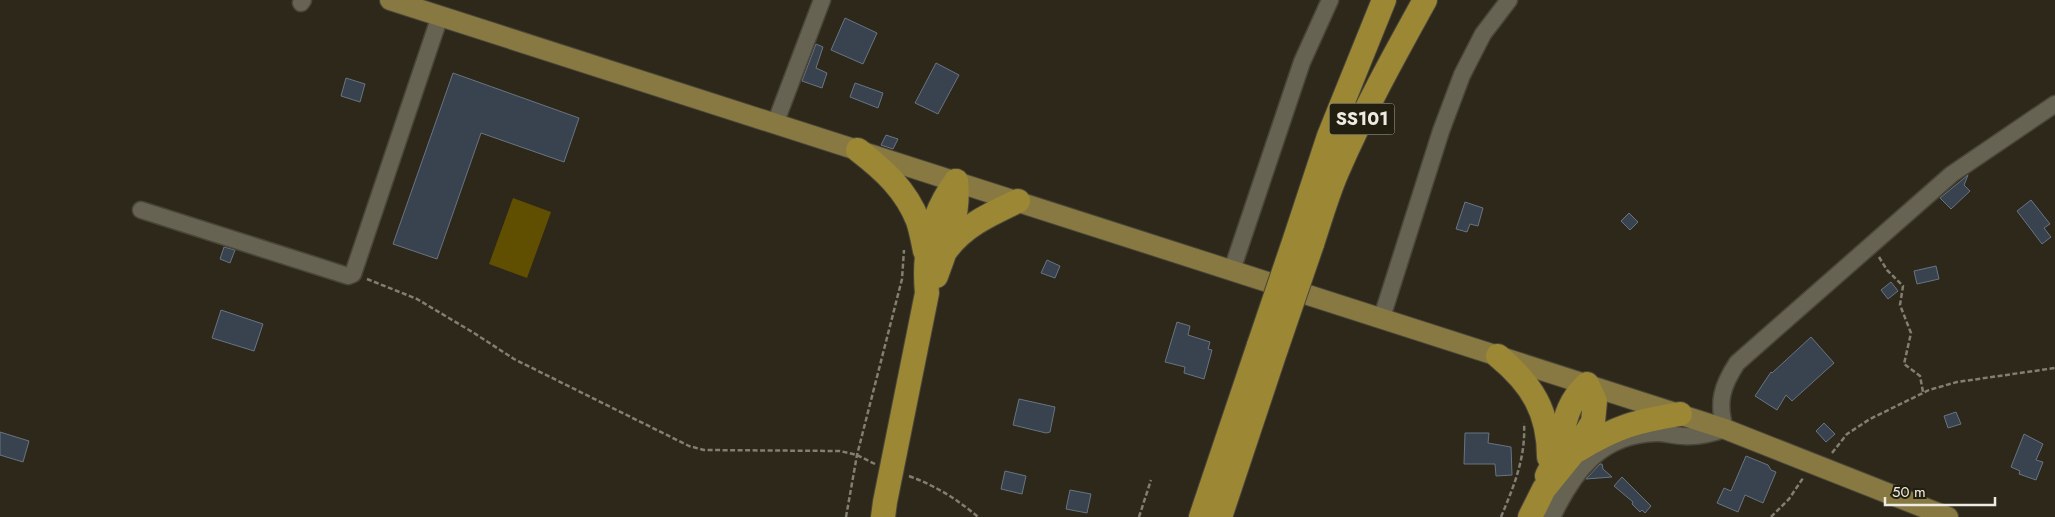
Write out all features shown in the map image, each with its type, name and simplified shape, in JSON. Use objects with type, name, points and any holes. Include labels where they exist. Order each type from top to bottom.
[{"type":"highway","name":"SS101","points":[[1220,517],[1234,474],[1268,347],[1303,242],[1329,136],[1384,0]]},
{"type":"highway","name":"SS101","points":[[1303,242],[1355,132],[1425,0]]},
{"type":"highway","points":[[858,150],[881,168],[898,185],[908,200],[935,256],[936,276],[927,293],[883,517]]},
{"type":"highway","points":[[935,256],[956,216],[958,196],[956,182]]},
{"type":"highway","points":[[935,256],[973,223],[1018,201]]},
{"type":"highway","name":"SS101","points":[[1201,510],[1268,347]]},
{"type":"highway","points":[[1498,356],[1522,378],[1538,403],[1544,417],[1549,446],[1550,487]]},
{"type":"highway","points":[[1530,517],[1574,452],[1588,430],[1595,414],[1595,401],[1587,384],[1575,396],[1567,411],[1550,487]]},
{"type":"highway","points":[[1574,452],[1609,432],[1632,423],[1680,414]]},
{"type":"highway","points":[[1228,517],[1234,474]]},
{"type":"main road","points":[[390,0],[1680,414],[1806,460],[1948,517]]},
{"type":"street","points":[[775,124],[822,0]]},
{"type":"street","points":[[1232,270],[1302,62],[1330,0]]},
{"type":"street","points":[[1382,317],[1441,131],[1462,75],[1483,34],[1509,0]]},
{"type":"street","points":[[141,210],[348,276],[354,274],[440,16]]},
{"type":"street","points":[[1550,487],[1586,462],[1602,448],[1632,436],[1657,433],[1706,436],[1725,429],[1721,414],[1722,396],[1726,380],[1737,363],[1952,174],[2055,104]]},
{"type":"street","points":[[1550,487],[1552,517]]},
{"type":"street","points":[[1550,487],[1560,517]]},
{"type":"path","points":[[1870,246],[1887,270],[1903,286],[1900,305],[1910,333],[1904,364],[1920,376],[1923,392]]},
{"type":"path","points":[[846,517],[857,455],[902,279],[904,250]]},
{"type":"path","points":[[354,274],[417,300],[514,359],[689,446],[704,450],[840,451],[857,455],[878,466]]},
{"type":"path","points":[[1828,469],[1830,457],[1846,434],[1870,419],[1923,392],[1943,384],[2055,368]]},
{"type":"path","points":[[1501,517],[1514,486],[1524,453],[1523,417]]},
{"type":"path","points":[[1771,517],[1798,488],[1806,471],[1806,460]]},
{"type":"path","points":[[903,474],[926,482],[950,494],[978,517]]},
{"type":"path","points":[[1139,517],[1151,480]]},
{"type":"shaded area","points":[[513,198],[551,212],[527,278],[489,264]]},
{"type":"building","points":[[845,18],[877,33],[863,64],[831,50]]},
{"type":"building","points":[[816,44],[823,47],[816,68],[827,73],[822,88],[802,81]]},
{"type":"building","points":[[936,63],[959,75],[938,114],[915,103]]},
{"type":"building","points":[[453,73],[579,118],[564,162],[481,133],[437,259],[393,244]]},
{"type":"building","points":[[346,78],[365,84],[360,102],[341,96]]},
{"type":"building","points":[[855,83],[883,93],[878,108],[850,97]]},
{"type":"building","points":[[886,135],[898,139],[893,149],[881,145]]},
{"type":"building","points":[[1968,175],[1964,185],[1970,191],[1951,209],[1940,198]]},
{"type":"building","points":[[2031,200],[2050,224],[2044,228],[2051,237],[2042,244],[2017,211]]},
{"type":"building","points":[[1465,202],[1483,208],[1478,226],[1470,224],[1467,232],[1456,229]]},
{"type":"building","points":[[1629,213],[1638,222],[1630,230],[1621,221]]},
{"type":"building","points":[[224,247],[235,250],[230,263],[220,259]]},
{"type":"building","points":[[1047,260],[1060,266],[1055,278],[1041,273]]},
{"type":"building","points":[[1936,266],[1939,279],[1917,284],[1914,271]]},
{"type":"building","points":[[1891,282],[1898,291],[1888,299],[1881,290]]},
{"type":"building","points":[[221,310],[263,324],[254,351],[212,338]]},
{"type":"building","points":[[1177,322],[1190,326],[1188,335],[1210,342],[1208,349],[1212,350],[1204,379],[1184,373],[1185,367],[1165,362]]},
{"type":"building","points":[[1811,337],[1834,363],[1792,401],[1786,395],[1777,410],[1755,396],[1771,372]]},
{"type":"building","points":[[1019,399],[1055,407],[1050,432],[1046,433],[1013,425]]},
{"type":"building","points":[[1956,412],[1961,424],[1948,428],[1944,416]]},
{"type":"building","points":[[1824,423],[1835,434],[1826,442],[1816,431]]},
{"type":"building","points":[[0,432],[29,441],[23,462],[0,455]]},
{"type":"building","points":[[1465,433],[1489,433],[1488,443],[1511,447],[1512,475],[1496,476],[1495,464],[1464,464]]},
{"type":"building","points":[[2024,434],[2043,444],[2036,460],[2043,462],[2036,480],[2019,474],[2020,471],[2011,467]]},
{"type":"building","points":[[1746,456],[1768,465],[1771,470],[1776,472],[1763,503],[1745,495],[1738,512],[1717,503],[1724,488],[1731,491]]},
{"type":"building","points":[[1600,464],[1612,477],[1586,479]]},
{"type":"building","points":[[1005,471],[1026,476],[1022,494],[1001,489]]},
{"type":"building","points":[[1622,477],[1651,506],[1645,513],[1642,510],[1640,512],[1632,504],[1633,502],[1614,486]]},
{"type":"building","points":[[1070,490],[1091,494],[1087,513],[1066,509]]}]
